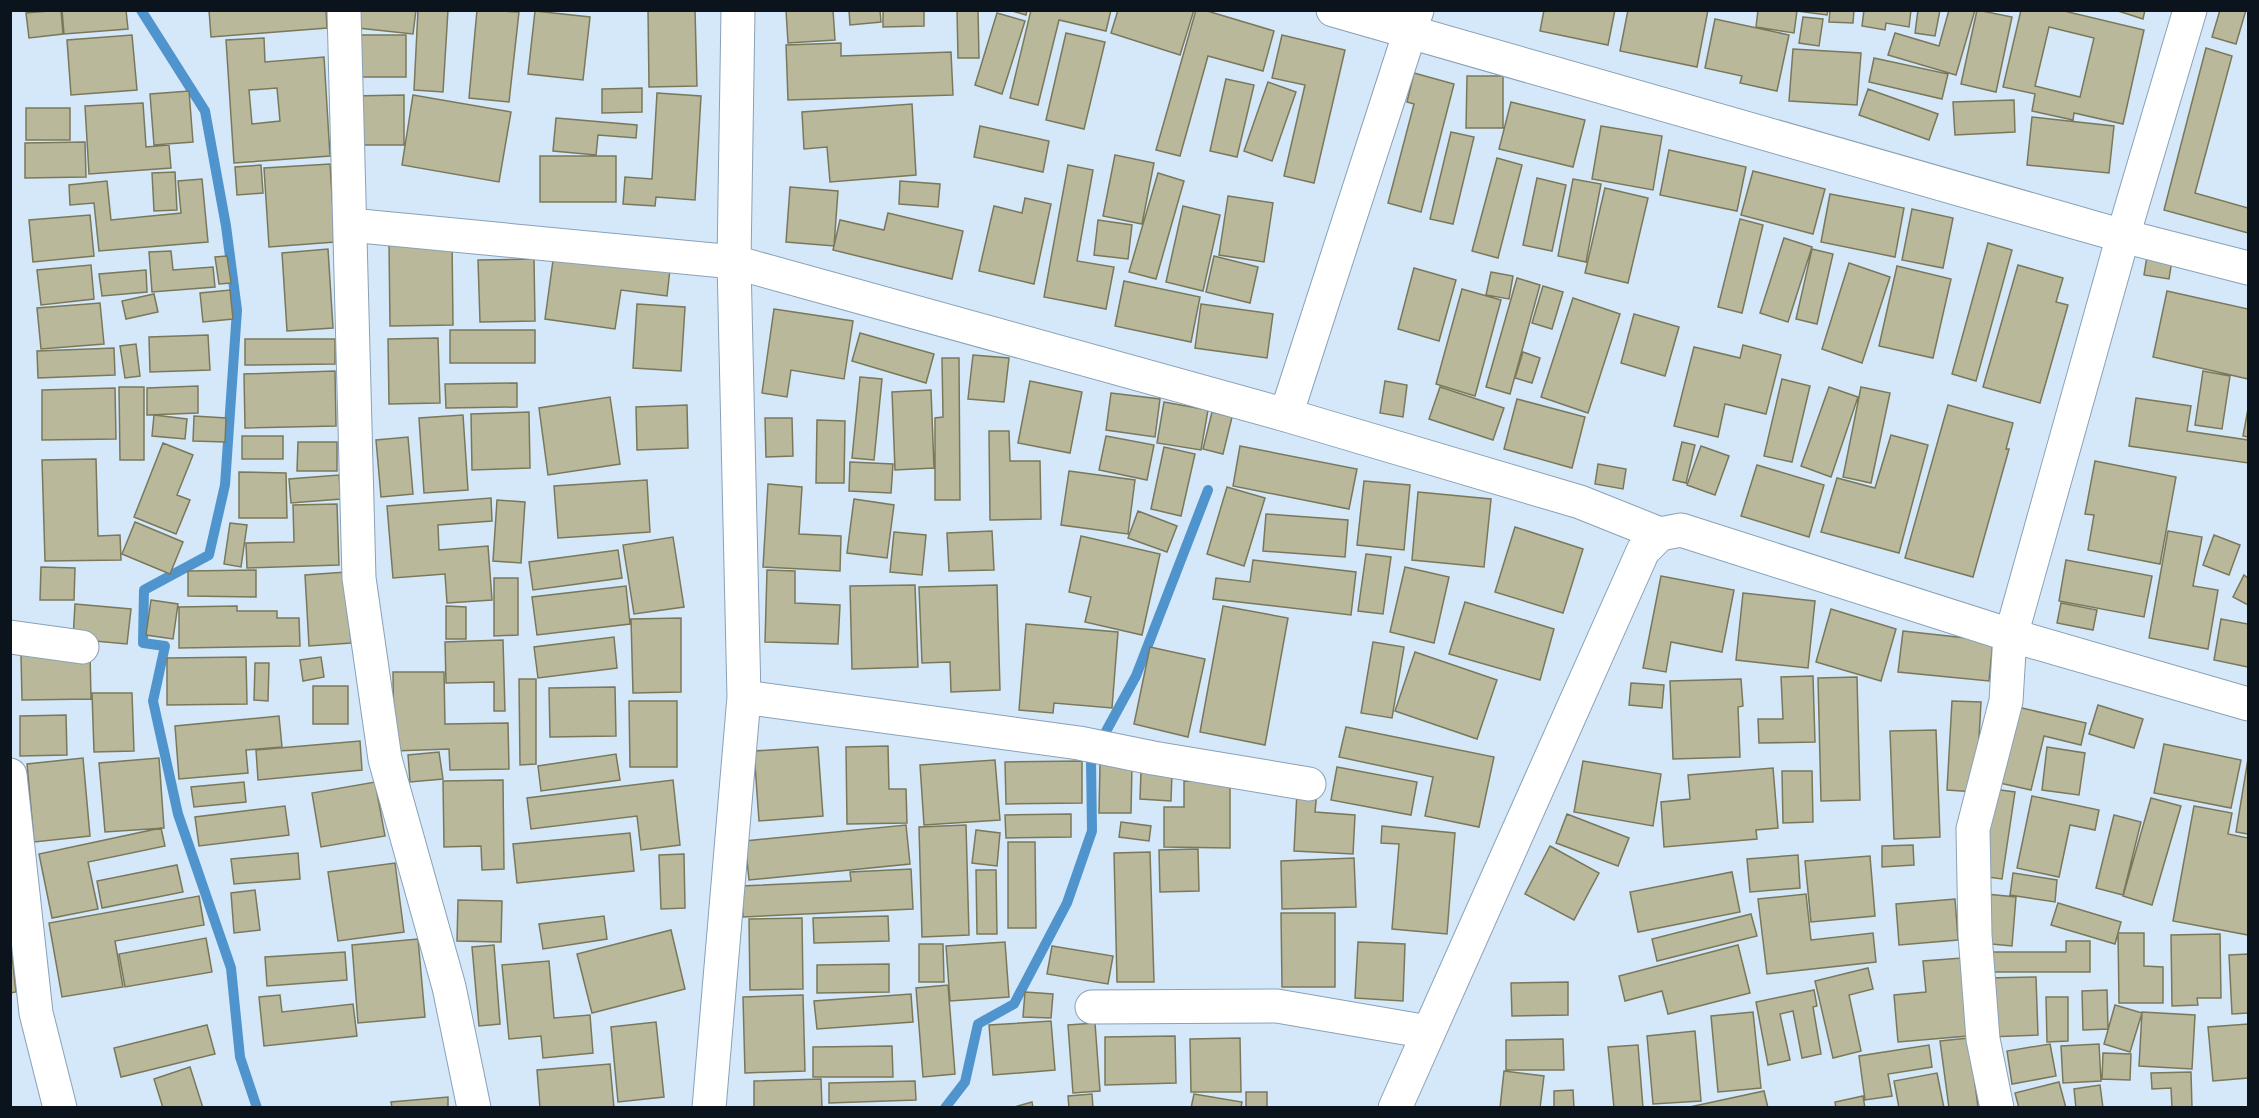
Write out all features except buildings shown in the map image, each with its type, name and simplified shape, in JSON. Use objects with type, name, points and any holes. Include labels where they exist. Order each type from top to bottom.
[{"type":"street","points":[[344,10],[359,578],[385,759],[449,987],[474,1107]]},
{"type":"street","points":[[709,1107],[744,697],[734,262],[738,10]]},
{"type":"street","points":[[1334,10],[1414,21],[2122,236],[2248,268]]},
{"type":"street","points":[[1997,1107],[1983,1039],[1975,934],[1974,829],[2006,701],[2010,635],[2122,236],[2190,10]]},
{"type":"street","points":[[1286,415],[1414,21]]},
{"type":"street","points":[[350,225],[734,262],[1286,415],[1580,502],[1660,534],[1681,530],[2010,635],[2248,704]]},
{"type":"street","points":[[1395,1107],[1643,551],[1660,534]]},
{"type":"street","points":[[10,637],[82,647]]},
{"type":"street","points":[[744,697],[1098,747],[1309,784]]},
{"type":"street","points":[[10,775],[36,1012],[60,1107]]},
{"type":"street","points":[[1092,1007],[1277,1006],[1428,1032]]},
{"type":"waterway","points":[[141,10],[205,111],[226,226],[237,310],[225,485],[209,555],[144,590],[143,643],[165,646],[153,701],[178,814],[231,968],[240,1057],[257,1108]]},
{"type":"waterway","points":[[945,1108],[965,1082],[978,1024],[1014,1004],[1067,903],[1092,831],[1091,759],[1136,676],[1208,490]]}]
